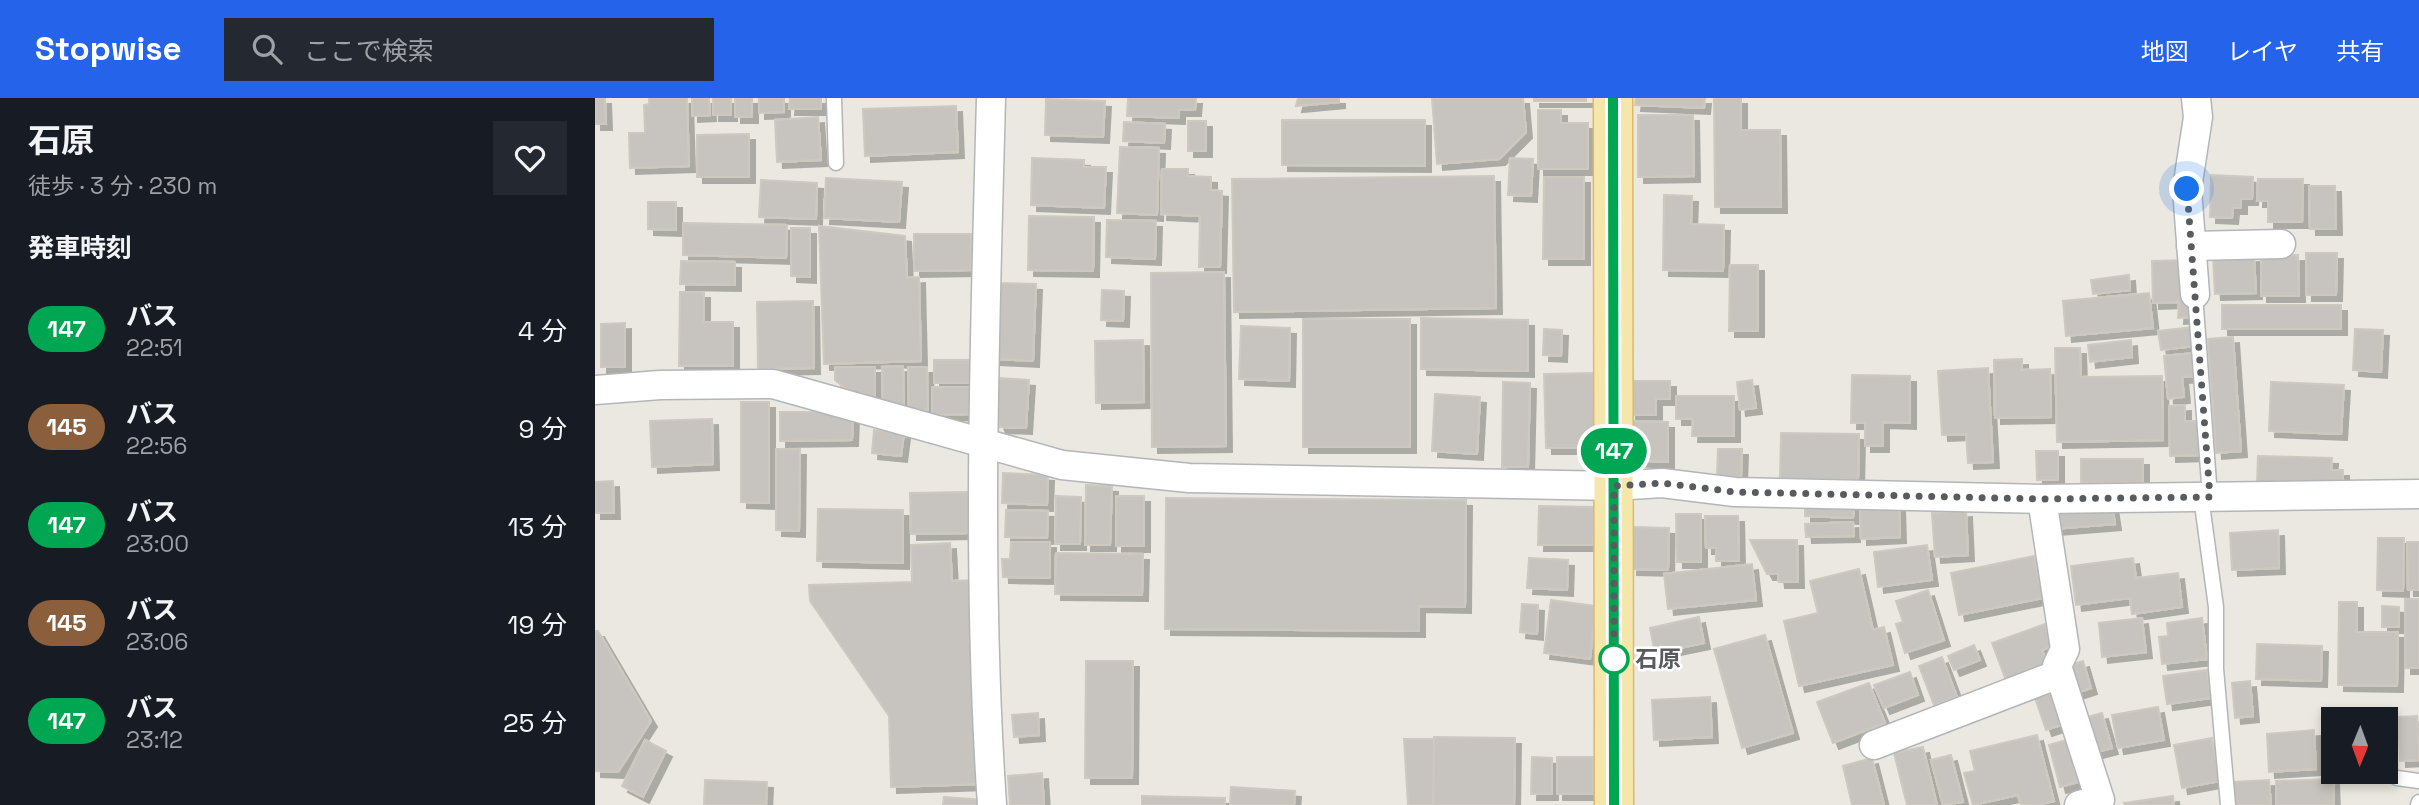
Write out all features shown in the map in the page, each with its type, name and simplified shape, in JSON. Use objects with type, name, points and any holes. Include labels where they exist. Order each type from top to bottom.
[{"type":"main road","points":[[1613,98],[1614,805]]},
{"type":"street","points":[[991,98],[983,443],[988,739],[992,805]]},
{"type":"street","points":[[2195,294],[2187,189],[2199,117],[2196,98]]},
{"type":"street","points":[[2191,246],[2281,244]]},
{"type":"street","points":[[595,390],[660,385],[773,384],[1062,465],[1189,478],[1614,486],[1662,483],[1735,492],[2042,499],[2419,494]]},
{"type":"street","points":[[2042,499],[2066,649],[2057,666],[2100,800],[2084,804]]},
{"type":"street","points":[[1874,745],[2059,674]]},
{"type":"lane","points":[[834,98],[836,163]]},
{"type":"lane","points":[[2195,294],[2205,497],[2216,607],[2216,669],[2228,805]]},
{"type":"lane","points":[[2398,778],[2419,781]]},
{"type":"building","points":[[595,98],[605,98],[606,124],[595,124]]},
{"type":"building","points":[[649,98],[687,98],[689,166],[630,168],[629,133],[645,133],[644,105],[649,104]]},
{"type":"building","points":[[692,98],[709,98],[710,115],[692,116]]},
{"type":"building","points":[[713,98],[731,98],[731,115],[713,115]]},
{"type":"building","points":[[735,98],[752,98],[752,117],[735,117]]},
{"type":"building","points":[[759,98],[784,98],[784,112],[759,113]]},
{"type":"building","points":[[790,98],[821,98],[821,109],[789,109]]},
{"type":"building","points":[[1128,98],[1196,98],[1195,110],[1179,110],[1179,118],[1127,116]]},
{"type":"building","points":[[1298,98],[1339,98],[1339,102],[1296,106]]},
{"type":"building","points":[[1432,98],[1523,98],[1526,132],[1499,159],[1437,164]]},
{"type":"building","points":[[1534,98],[1586,98],[1586,101],[1534,101]]},
{"type":"building","points":[[1636,98],[1705,98],[1704,108],[1635,105]]},
{"type":"building","points":[[1714,98],[1741,98],[1741,130],[1780,130],[1781,207],[1715,207]]},
{"type":"building","points":[[1046,99],[1105,101],[1103,137],[1045,135]]},
{"type":"building","points":[[956,106],[958,152],[865,156],[863,109]]},
{"type":"building","points":[[1538,110],[1561,110],[1561,123],[1588,123],[1588,169],[1538,169]]},
{"type":"building","points":[[1638,115],[1693,115],[1694,176],[1638,177]]},
{"type":"building","points":[[818,117],[821,160],[777,162],[775,120]]},
{"type":"building","points":[[1282,120],[1425,120],[1425,166],[1282,165]]},
{"type":"building","points":[[1188,121],[1206,121],[1206,151],[1188,151]]},
{"type":"building","points":[[1124,122],[1165,124],[1164,143],[1123,141]]},
{"type":"building","points":[[749,134],[749,177],[697,177],[697,135]]},
{"type":"building","points":[[1120,147],[1159,148],[1157,215],[1117,213]]},
{"type":"building","points":[[1032,158],[1084,160],[1084,167],[1106,167],[1104,208],[1031,205]]},
{"type":"building","points":[[1510,158],[1533,159],[1531,196],[1508,195]]},
{"type":"building","points":[[1162,169],[1188,169],[1188,176],[1211,177],[1211,190],[1222,191],[1220,267],[1199,267],[1200,216],[1161,214]]},
{"type":"building","points":[[2211,175],[2253,177],[2252,199],[2241,199],[2241,208],[2233,208],[2232,218],[2210,217]]},
{"type":"building","points":[[1494,176],[1496,308],[1234,312],[1232,179]]},
{"type":"building","points":[[1544,177],[1584,177],[1584,259],[1543,259]]},
{"type":"building","points":[[826,178],[902,182],[899,222],[824,218]]},
{"type":"building","points":[[2258,179],[2303,179],[2302,222],[2268,222],[2268,201],[2257,201]]},
{"type":"building","points":[[761,180],[817,183],[816,219],[759,217]]},
{"type":"building","points":[[2309,186],[2335,186],[2336,229],[2310,229]]},
{"type":"building","points":[[1664,195],[1692,196],[1691,224],[1724,225],[1723,271],[1663,270]]},
{"type":"building","points":[[648,202],[676,202],[676,230],[648,229]]},
{"type":"building","points":[[1029,216],[1094,217],[1093,271],[1028,270]]},
{"type":"building","points":[[1107,220],[1156,221],[1155,259],[1106,257]]},
{"type":"building","points":[[683,223],[787,225],[786,258],[683,255]]},
{"type":"building","points":[[819,226],[905,236],[907,278],[919,277],[921,361],[824,364]]},
{"type":"building","points":[[791,228],[810,228],[810,277],[791,276]]},
{"type":"building","points":[[914,234],[971,234],[971,270],[914,271]]},
{"type":"building","points":[[2306,253],[2337,253],[2336,295],[2306,295]]},
{"type":"building","points":[[2298,255],[2299,296],[2261,296],[2261,256]]},
{"type":"building","points":[[2254,256],[2256,293],[2215,294],[2213,257]]},
{"type":"building","points":[[2190,260],[2191,317],[2178,318],[2179,302],[2153,303],[2152,261]]},
{"type":"building","points":[[681,261],[735,262],[735,285],[680,284]]},
{"type":"building","points":[[1730,265],[1758,265],[1758,331],[1729,331]]},
{"type":"building","points":[[1224,272],[1226,446],[1152,447],[1151,273]]},
{"type":"building","points":[[2129,275],[2130,290],[2093,294],[2091,280]]},
{"type":"building","points":[[996,283],[1036,284],[1033,361],[994,359]]},
{"type":"building","points":[[1102,290],[1124,291],[1123,321],[1101,320]]},
{"type":"building","points":[[680,292],[704,292],[704,322],[733,322],[733,366],[679,366]]},
{"type":"building","points":[[2149,293],[2153,328],[2066,336],[2063,301]]},
{"type":"building","points":[[813,301],[814,368],[758,369],[757,302]]},
{"type":"building","points":[[2222,305],[2341,305],[2341,329],[2222,329]]},
{"type":"building","points":[[1421,318],[1528,320],[1528,371],[1421,369]]},
{"type":"building","points":[[1303,319],[1410,319],[1410,447],[1303,447]]},
{"type":"building","points":[[625,323],[625,367],[601,367],[601,324]]},
{"type":"building","points":[[1241,326],[1290,328],[1289,381],[1239,379]]},
{"type":"building","points":[[2193,327],[2195,346],[2161,350],[2158,331]]},
{"type":"building","points":[[1544,329],[1562,330],[1561,356],[1543,355]]},
{"type":"building","points":[[2355,329],[2383,330],[2381,372],[2353,370]]},
{"type":"building","points":[[2233,337],[2241,451],[2216,453],[2208,339]]},
{"type":"building","points":[[1143,340],[1144,402],[1096,403],[1095,341]]},
{"type":"building","points":[[2131,340],[2132,357],[2090,362],[2088,345]]},
{"type":"building","points":[[2055,348],[2080,348],[2081,377],[2162,376],[2163,440],[2057,442]]},
{"type":"building","points":[[2194,353],[2196,376],[2182,377],[2184,397],[2168,399],[2164,356]]},
{"type":"building","points":[[2022,359],[2022,370],[2050,369],[2051,417],[1995,418],[1994,360]]},
{"type":"building","points":[[934,360],[971,360],[971,383],[934,383]]},
{"type":"building","points":[[903,366],[904,406],[883,406],[882,367]]},
{"type":"building","points":[[835,367],[875,367],[875,399],[859,400],[835,380]]},
{"type":"building","points":[[908,367],[927,367],[928,410],[909,411]]},
{"type":"building","points":[[1988,368],[1993,462],[1968,463],[1966,434],[1942,435],[1938,371]]},
{"type":"building","points":[[1595,373],[1597,434],[1584,434],[1584,448],[1546,448],[1544,374]]},
{"type":"building","points":[[1852,375],[1910,376],[1910,423],[1883,422],[1883,446],[1865,446],[1865,423],[1851,423]]},
{"type":"building","points":[[999,378],[1029,380],[1026,428],[1000,427],[996,417]]},
{"type":"building","points":[[1752,380],[1756,408],[1740,410],[1737,382]]},
{"type":"building","points":[[1630,381],[1670,381],[1670,399],[1656,399],[1656,415],[1630,415]]},
{"type":"building","points":[[1503,382],[1530,383],[1528,467],[1502,467]]},
{"type":"building","points":[[2271,382],[2344,385],[2341,434],[2269,431]]},
{"type":"building","points":[[932,387],[971,387],[971,414],[932,415]]},
{"type":"building","points":[[1435,394],[1480,397],[1477,454],[1432,451]]},
{"type":"building","points":[[1676,396],[1734,396],[1734,436],[1692,436],[1693,419],[1676,419]]},
{"type":"building","points":[[741,402],[769,402],[769,503],[741,502]]},
{"type":"building","points":[[2185,405],[2185,421],[2201,421],[2202,455],[2170,456],[2169,406]]},
{"type":"building","points":[[780,412],[853,412],[852,440],[780,441]]},
{"type":"building","points":[[712,419],[713,464],[652,467],[650,421]]},
{"type":"building","points":[[1626,421],[1668,422],[1668,462],[1626,460]]},
{"type":"building","points":[[874,430],[904,433],[901,456],[872,453]]},
{"type":"building","points":[[1781,433],[1859,434],[1858,480],[1780,479]]},
{"type":"building","points":[[776,449],[800,449],[799,531],[776,530]]},
{"type":"building","points":[[1718,449],[1742,449],[1741,477],[1717,477]]},
{"type":"building","points":[[2036,451],[2058,451],[2058,480],[2037,480]]},
{"type":"building","points":[[2258,456],[2332,458],[2331,470],[2343,470],[2343,486],[2257,484]]},
{"type":"building","points":[[2081,459],[2143,459],[2143,483],[2081,483]]},
{"type":"building","points":[[1003,473],[1048,475],[1047,505],[1002,503]]},
{"type":"building","points":[[613,481],[614,513],[595,513],[595,482]]},
{"type":"building","points":[[1086,485],[1112,486],[1110,545],[1085,545]]},
{"type":"building","points":[[968,492],[968,533],[911,534],[910,493]]},
{"type":"building","points":[[1056,496],[1081,497],[1080,544],[1055,544]]},
{"type":"building","points":[[1116,496],[1144,496],[1144,546],[1116,546]]},
{"type":"building","points":[[1166,498],[1466,500],[1465,607],[1419,606],[1419,631],[1165,629]]},
{"type":"building","points":[[1899,503],[1900,537],[1861,539],[1860,505]]},
{"type":"building","points":[[1805,504],[1854,505],[1853,518],[1805,516]]},
{"type":"building","points":[[2112,504],[2115,524],[2054,529],[2052,509]]},
{"type":"building","points":[[1539,506],[1594,507],[1593,545],[1538,545]]},
{"type":"building","points":[[818,509],[903,510],[903,563],[817,561]]},
{"type":"building","points":[[1006,510],[1048,511],[1047,538],[1005,537]]},
{"type":"building","points":[[1966,511],[1968,555],[1935,557],[1932,513]]},
{"type":"building","points":[[1676,514],[1701,514],[1701,562],[1677,562]]},
{"type":"building","points":[[1705,516],[1738,516],[1739,561],[1716,561],[1716,548],[1706,548]]},
{"type":"building","points":[[1853,522],[1854,536],[1806,537],[1805,524]]},
{"type":"building","points":[[1632,527],[1669,528],[1668,570],[1631,569]]},
{"type":"building","points":[[2278,530],[2279,568],[2232,570],[2230,533]]},
{"type":"building","points":[[2378,538],[2404,538],[2403,591],[2377,590]]},
{"type":"building","points":[[1750,540],[1797,540],[1798,582],[1779,582],[1778,574],[1767,574]]},
{"type":"building","points":[[1011,542],[1050,542],[1050,578],[1003,577],[1002,559],[1010,559]]},
{"type":"building","points":[[2407,542],[2419,542],[2419,590],[2408,590]]},
{"type":"building","points":[[950,543],[952,581],[976,580],[982,784],[891,787],[889,716],[810,601],[809,585],[912,582],[911,545]]},
{"type":"building","points":[[1927,545],[1932,580],[1878,587],[1874,552]]},
{"type":"building","points":[[1056,553],[1143,554],[1142,595],[1055,594]]},
{"type":"building","points":[[2034,556],[2043,598],[1959,615],[1951,573]]},
{"type":"building","points":[[1529,558],[1568,560],[1567,590],[1527,588]]},
{"type":"building","points":[[2133,558],[2136,578],[2178,573],[2182,607],[2132,614],[2130,598],[2076,605],[2071,566]]},
{"type":"building","points":[[1752,564],[1756,600],[1668,609],[1664,574]]},
{"type":"building","points":[[1859,569],[1873,630],[1884,627],[1893,665],[1799,686],[1784,621],[1818,613],[1810,581]]},
{"type":"building","points":[[1928,590],[1944,640],[1905,653],[1896,624],[1903,622],[1896,601]]},
{"type":"building","points":[[2405,599],[2419,599],[2419,668],[2405,668]]},
{"type":"building","points":[[1551,600],[1596,606],[1590,659],[1544,653]]},
{"type":"building","points":[[2339,602],[2357,602],[2357,632],[2398,632],[2397,686],[2338,685]]},
{"type":"building","points":[[1522,604],[1538,605],[1537,634],[1520,632]]},
{"type":"building","points":[[2382,606],[2399,607],[2399,627],[2382,627]]},
{"type":"building","points":[[1699,617],[1704,643],[1655,653],[1650,628]]},
{"type":"building","points":[[2142,618],[2146,652],[2102,657],[2099,623]]},
{"type":"building","points":[[2202,618],[2207,659],[2162,664],[2159,637],[2168,636],[2167,623]]},
{"type":"building","points":[[2045,624],[2053,646],[2042,650],[2049,668],[2007,683],[1992,643]]},
{"type":"building","points":[[595,631],[598,631],[651,721],[618,772],[595,771]]},
{"type":"building","points":[[1765,635],[1793,733],[1742,748],[1714,649]]},
{"type":"building","points":[[2257,644],[2322,646],[2321,681],[2256,679]]},
{"type":"building","points":[[1974,645],[1980,660],[1954,670],[1948,656]]},
{"type":"building","points":[[1942,657],[1957,697],[1934,705],[1919,666]]},
{"type":"building","points":[[1086,661],[1133,661],[1132,778],[1085,778]]},
{"type":"building","points":[[2083,661],[2091,688],[2076,693],[2068,666]]},
{"type":"building","points":[[2207,670],[2211,698],[2167,704],[2163,676]]},
{"type":"building","points":[[1910,672],[1918,695],[1884,708],[1874,685]]},
{"type":"building","points":[[2250,681],[2253,716],[2235,718],[2232,683]]},
{"type":"building","points":[[1869,683],[1885,723],[1833,743],[1817,702]]},
{"type":"building","points":[[2055,688],[2067,723],[2046,730],[2034,695]]},
{"type":"building","points":[[1710,697],[1712,737],[1654,740],[1652,700]]},
{"type":"building","points":[[2158,707],[2164,740],[2118,748],[2112,715]]},
{"type":"building","points":[[1038,713],[1039,735],[1014,737],[1012,715]]},
{"type":"building","points":[[2102,713],[2112,748],[2093,753],[2084,718]]},
{"type":"building","points":[[2417,716],[2419,760],[2400,761],[2398,717]]},
{"type":"building","points":[[2314,730],[2316,769],[2269,772],[2267,734]]},
{"type":"building","points":[[2037,735],[2054,801],[2021,805],[2018,795],[1973,805],[1964,773],[1975,771],[1970,751]]},
{"type":"building","points":[[1434,737],[1515,738],[1514,805],[1433,805]]},
{"type":"building","points":[[2212,738],[2220,781],[2182,788],[2174,745]]},
{"type":"building","points":[[1404,739],[1434,739],[1433,805],[1408,805]]},
{"type":"building","points":[[2070,739],[2082,781],[2060,787],[2049,745]]},
{"type":"building","points":[[645,740],[666,751],[643,797],[622,786]]},
{"type":"building","points":[[1923,747],[1937,805],[1907,805],[1894,753]]},
{"type":"building","points":[[1951,755],[1963,802],[1943,805],[1931,760]]},
{"type":"building","points":[[1532,757],[1552,758],[1552,794],[1531,794]]},
{"type":"building","points":[[1557,757],[1593,757],[1593,794],[1557,794]]},
{"type":"building","points":[[1872,758],[1884,805],[1852,805],[1843,766]]},
{"type":"building","points":[[1042,773],[1044,805],[1010,805],[1008,776]]},
{"type":"building","points":[[2321,779],[2321,784],[2333,784],[2334,805],[2276,805],[2276,781]]},
{"type":"building","points":[[705,780],[767,782],[766,805],[704,805]]},
{"type":"building","points":[[2269,780],[2271,805],[2235,805],[2233,782]]},
{"type":"building","points":[[1231,787],[1295,791],[1294,805],[1230,805]]},
{"type":"building","points":[[1142,796],[1225,798],[1225,805],[1142,805]]},
{"type":"building","points":[[2173,796],[2174,805],[2124,803]]},
{"type":"building","points":[[944,797],[985,800],[984,805],[943,805]]},
{"type":"bus line","name":"147","points":[[1613,98],[1614,805]]},
{"type":"place","name":"石原","points":[[1614,659]]},
{"type":"route","points":[[1614,659],[1614,486],[1662,483],[1735,492],[2042,499],[2210,497],[2187,189]]}]
